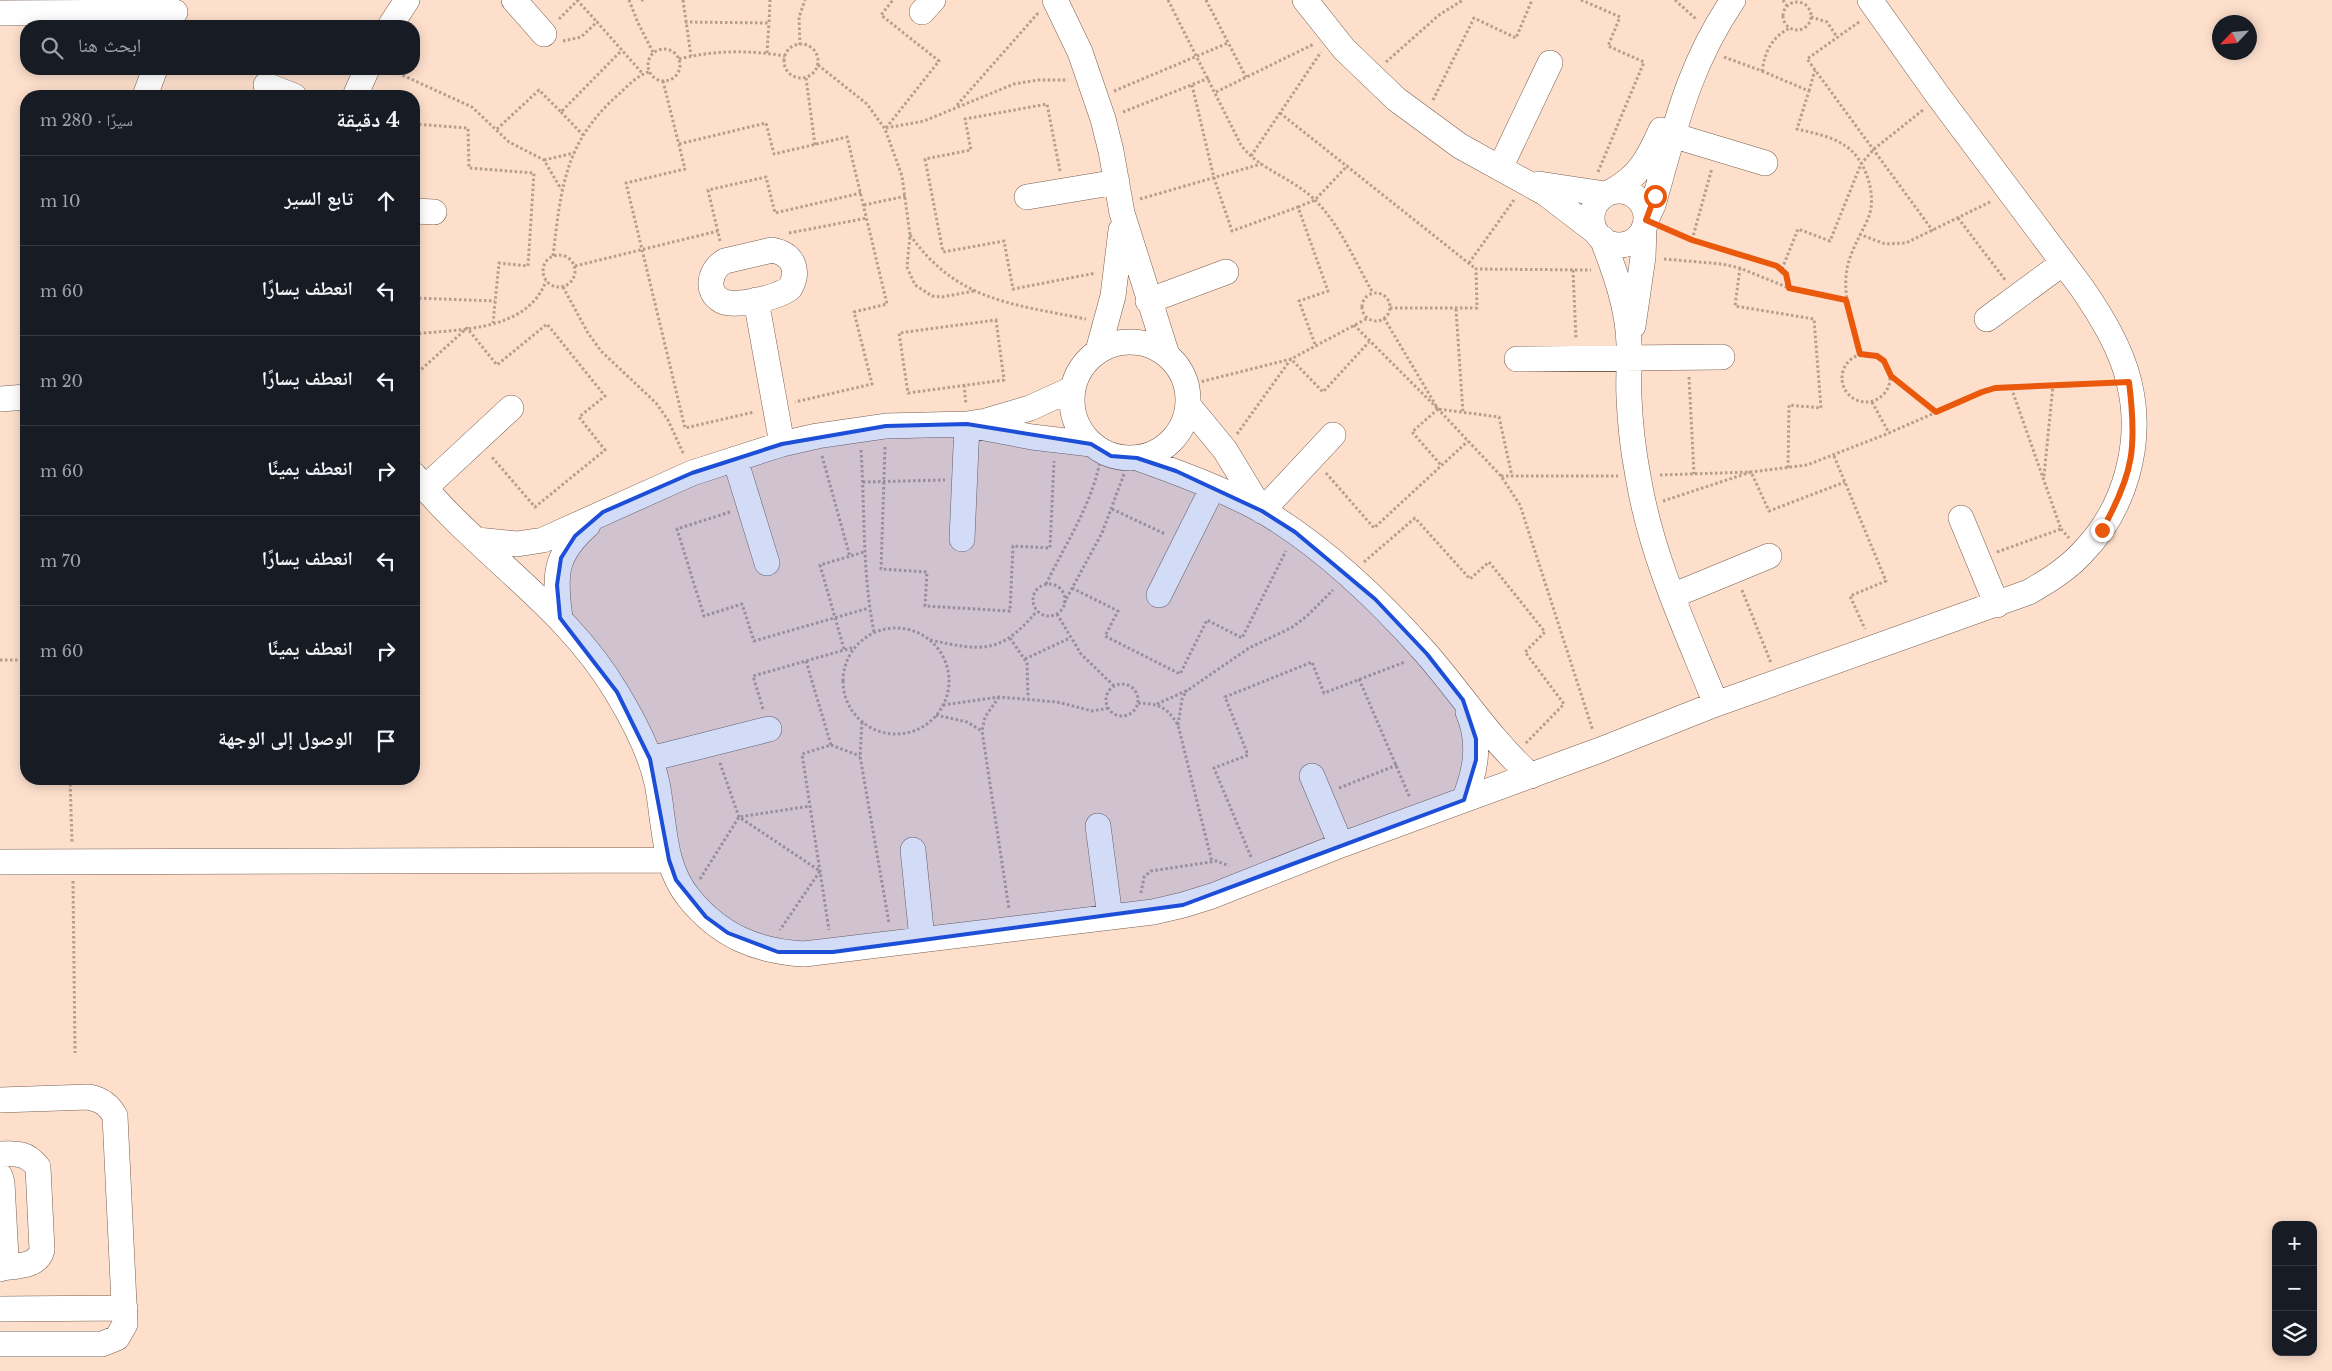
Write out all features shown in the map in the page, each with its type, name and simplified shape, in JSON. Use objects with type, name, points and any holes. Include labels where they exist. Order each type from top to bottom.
[{"type":"street","points":[[394,20],[407,0]]},
{"type":"street","points":[[514,0],[544,34]]},
{"type":"street","points":[[1312,3],[1332,35],[1370,76],[1423,120],[1460,146],[1527,181],[1609,242],[1625,244],[1640,235],[1645,224],[1653,205],[1686,88],[1707,41],[1733,0]]},
{"type":"street","points":[[1049,4],[1097,100],[1120,200],[1148,301],[1167,355],[1182,374],[1187,395],[1225,450],[1262,511]]},
{"type":"street","points":[[420,483],[560,618],[594,659],[617,692],[650,759],[657,782],[669,860],[676,880],[688,898],[706,917],[728,933],[767,949],[804,954],[833,952],[922,939],[1138,913],[1183,905],[1600,750],[1716,704],[2029,592],[2057,575],[2081,554],[2102,530],[2118,502],[2130,466],[2134,425],[2129,382],[2116,347],[2100,315],[1873,5]]},
{"type":"street","points":[[0,14],[175,13]]},
{"type":"street","points":[[1500,168],[1550,63]]},
{"type":"street","points":[[147,90],[153,75]]},
{"type":"street","points":[[358,90],[364,75]]},
{"type":"street","points":[[266,85],[279,90]]},
{"type":"street","points":[[1686,88],[1669,112],[1641,170],[1623,186],[1602,193],[1592,216],[1614,270],[1622,300],[1629,350],[1630,407],[1638,476],[1644,508],[1672,596],[1716,704]]},
{"type":"street","points":[[1672,134],[1765,163]]},
{"type":"street","points":[[1527,181],[1602,193],[1629,192],[1636,197],[1645,211],[1643,257],[1629,350]]},
{"type":"street","points":[[1027,196],[1064,191],[1120,200]]},
{"type":"street","points":[[1098,351],[1118,269],[1120,200]]},
{"type":"street","points":[[772,250],[788,256],[794,263],[796,272],[790,288],[783,293],[729,304],[716,297],[710,283],[714,269],[725,261],[772,250]]},
{"type":"street","points":[[1986,319],[2063,263]]},
{"type":"street","points":[[1148,301],[1226,272]]},
{"type":"street","points":[[756,300],[782,444]]},
{"type":"street","points":[[1096,448],[1077,425],[1072,401],[1072,389],[1082,367],[1098,351],[1115,344],[1133,342],[1145,344],[1167,355]]},
{"type":"street","points":[[1517,359],[1577,359],[1629,350],[1688,357],[1722,356]]},
{"type":"street","points":[[477,540],[530,543],[556,535],[692,473],[782,444],[817,436],[886,426],[967,424],[1009,415],[1072,389]]},
{"type":"street","points":[[1134,459],[1159,451],[1172,440],[1182,426],[1187,395]]},
{"type":"street","points":[[0,399],[20,397]]},
{"type":"street","points":[[420,481],[478,440],[511,408]]},
{"type":"street","points":[[967,424],[1096,448],[1134,459],[1213,487],[1262,511],[1295,532],[1330,559],[1375,599],[1427,654],[1501,748],[1531,776]]},
{"type":"street","points":[[962,539],[967,424]]},
{"type":"street","points":[[1262,511],[1333,435]]},
{"type":"street","points":[[735,458],[767,563]]},
{"type":"street","points":[[1159,595],[1213,487]]},
{"type":"street","points":[[560,618],[557,585],[561,558],[575,536],[603,512]]},
{"type":"street","points":[[1961,518],[1997,605]]},
{"type":"street","points":[[1672,596],[1769,556]]},
{"type":"street","points":[[1463,700],[1476,739],[1473,774],[1464,800]]},
{"type":"street","points":[[650,759],[769,729]]},
{"type":"street","points":[[1316,786],[1341,846]]},
{"type":"street","points":[[1098,826],[1110,916]]},
{"type":"street","points":[[913,850],[922,939]]},
{"type":"street","points":[[0,862],[669,860]]},
{"type":"street","points":[[0,1100],[89,1097],[105,1103],[111,1109],[114,1116],[125,1308],[123,1331],[110,1342],[102,1344],[0,1344]]},
{"type":"street","points":[[0,1154],[24,1154],[32,1159],[38,1167],[42,1250],[41,1255],[33,1262],[1,1269]]},
{"type":"street","points":[[0,1176],[6,1258],[1,1269]]},
{"type":"street","points":[[0,1310],[125,1308]]},
{"type":"path","points":[[597,22],[581,37],[571,41],[561,41],[544,34],[577,0],[597,22],[622,50],[642,74]]},
{"type":"path","points":[[629,0],[653,52]]},
{"type":"path","points":[[641,0],[646,0]]},
{"type":"path","points":[[683,0],[691,56]]},
{"type":"path","points":[[767,53],[770,0]]},
{"type":"path","points":[[800,45],[799,17],[805,0]]},
{"type":"path","points":[[886,128],[939,61],[881,15],[893,0]]},
{"type":"path","points":[[1168,0],[1209,78],[1241,145],[1262,164],[1290,181],[1315,200],[1335,227],[1373,293]]},
{"type":"path","points":[[1206,0],[1246,77]]},
{"type":"path","points":[[1370,76],[1439,16],[1463,0]]},
{"type":"path","points":[[1423,120],[1474,18],[1516,38],[1532,0]]},
{"type":"path","points":[[1582,0],[1620,17],[1608,46],[1644,62],[1602,193]]},
{"type":"path","points":[[1675,0],[1707,41],[1762,70],[1810,92]]},
{"type":"path","points":[[1783,0],[1787,6]]},
{"type":"path","points":[[1762,70],[1767,48],[1778,36],[1790,28],[1801,30],[1806,27],[1811,17],[1810,10],[1800,2],[1787,6]]},
{"type":"path","points":[[956,106],[1049,4]]},
{"type":"path","points":[[1873,5],[1837,37],[1807,59],[1933,230]]},
{"type":"path","points":[[1787,6],[1783,18],[1790,28]]},
{"type":"path","points":[[1811,17],[1827,22],[1837,37]]},
{"type":"path","points":[[686,22],[769,23]]},
{"type":"path","points":[[1216,92],[1332,35]]},
{"type":"path","points":[[1252,156],[1332,35]]},
{"type":"path","points":[[1097,100],[1228,42]]},
{"type":"path","points":[[800,45],[806,45],[816,52],[818,64],[812,75],[806,78],[794,77],[786,68],[785,56],[789,50],[800,45]]},
{"type":"path","points":[[658,49],[670,50],[679,58],[680,64],[677,74],[673,78],[663,81],[652,76],[649,72],[648,61],[653,52],[658,49]]},
{"type":"path","points":[[561,112],[622,50]]},
{"type":"path","points":[[679,58],[729,51],[785,56]]},
{"type":"path","points":[[818,64],[867,104],[886,128],[902,176],[906,196],[910,235],[907,267],[910,277],[923,292],[942,297],[974,291]]},
{"type":"path","points":[[1815,70],[1810,92],[1797,129],[1837,140],[1847,146],[1861,164],[1872,194],[1872,206],[1849,259],[1846,274],[1846,300],[1860,354]]},
{"type":"path","points":[[553,256],[561,189],[574,153],[600,112],[642,74],[649,72]]},
{"type":"path","points":[[402,75],[472,107],[509,142],[544,160],[561,189]]},
{"type":"path","points":[[806,78],[815,145]]},
{"type":"path","points":[[886,128],[924,121],[956,106],[1014,84],[1038,80],[1097,100],[1192,85],[1209,78]]},
{"type":"path","points":[[663,81],[679,144]]},
{"type":"path","points":[[1192,85],[1214,178],[1232,230],[1315,200],[1348,165]]},
{"type":"path","points":[[497,129],[539,90],[584,135]]},
{"type":"path","points":[[1782,269],[1798,229],[1830,241],[1861,164],[1874,149],[1939,97]]},
{"type":"path","points":[[1064,191],[1047,104],[965,119],[971,150],[925,159],[943,252],[1004,241],[1013,289],[1118,269]]},
{"type":"path","points":[[1280,114],[1348,165],[1476,269],[1614,270]]},
{"type":"path","points":[[420,124],[468,128],[469,168],[534,173],[528,266],[499,263],[493,323]]},
{"type":"path","points":[[1692,240],[1717,148]]},
{"type":"path","points":[[544,160],[574,153]]},
{"type":"path","points":[[1120,200],[1214,178],[1262,164]]},
{"type":"path","points":[[725,261],[708,190],[766,177],[775,213],[861,193]]},
{"type":"path","points":[[1469,263],[1527,181]]},
{"type":"path","points":[[1859,234],[1885,244],[1906,243],[2010,191]]},
{"type":"path","points":[[864,205],[906,196]]},
{"type":"path","points":[[1298,207],[1328,291],[1299,301],[1316,347]]},
{"type":"path","points":[[794,263],[788,233],[867,218]]},
{"type":"path","points":[[1958,218],[2017,296]]},
{"type":"path","points":[[1645,224],[1782,269],[1786,274],[1789,288]]},
{"type":"path","points":[[575,266],[718,230]]},
{"type":"path","points":[[910,235],[938,268],[955,281],[974,291],[1012,304],[1106,323]]},
{"type":"path","points":[[420,333],[467,328],[516,316],[542,294],[546,281],[543,270],[544,264],[553,256],[564,255],[575,266],[575,277],[572,282],[563,288]]},
{"type":"path","points":[[1643,257],[1722,264],[1740,268],[1789,288],[1846,300]]},
{"type":"path","points":[[1740,268],[1735,306],[1814,319],[1821,408],[1789,405],[1788,468]]},
{"type":"path","points":[[1390,308],[1477,308],[1476,269]]},
{"type":"path","points":[[1573,270],[1577,359]]},
{"type":"path","points":[[546,281],[551,285],[563,288],[588,333],[600,350],[656,403],[671,427],[692,473]]},
{"type":"path","points":[[1373,293],[1379,293],[1387,298],[1390,308],[1384,318],[1373,320],[1368,318],[1362,306],[1363,300],[1373,293]]},
{"type":"path","points":[[420,298],[495,301]]},
{"type":"path","points":[[1456,309],[1463,413]]},
{"type":"path","points":[[1187,395],[1291,360],[1368,318]]},
{"type":"path","points":[[1384,318],[1438,409]]},
{"type":"path","points":[[996,320],[1004,380],[964,385],[908,392],[899,333],[996,320]]},
{"type":"path","points":[[467,328],[497,365],[547,324],[605,396],[579,418],[605,450],[535,507],[478,440]]},
{"type":"path","points":[[1354,325],[1502,476],[1524,513],[1600,750]]},
{"type":"path","points":[[420,371],[467,328]]},
{"type":"path","points":[[1291,360],[1323,392],[1369,342]]},
{"type":"path","points":[[1891,376],[1886,392],[1872,402],[1856,400],[1844,388],[1842,372],[1852,358],[1860,354],[1877,356],[1888,368],[1891,376],[1936,412]]},
{"type":"path","points":[[1688,357],[1694,474]]},
{"type":"path","points":[[1225,450],[1291,360]]},
{"type":"path","points":[[1502,476],[1638,476],[1751,472],[1788,468],[1834,456],[1889,434],[1982,392],[2011,387],[2129,382]]},
{"type":"path","points":[[2044,479],[2053,385]]},
{"type":"path","points":[[1978,558],[2061,529],[2011,387]]},
{"type":"path","points":[[1872,402],[1889,434]]},
{"type":"path","points":[[1438,409],[1499,417],[1512,476]]},
{"type":"path","points":[[1438,409],[1412,432],[1441,466]]},
{"type":"path","points":[[860,429],[864,482],[864,552],[869,608],[874,632]]},
{"type":"path","points":[[817,436],[850,556]]},
{"type":"path","points":[[1312,458],[1374,528],[1468,441]]},
{"type":"path","points":[[1046,584],[1085,512],[1095,486],[1096,448]]},
{"type":"path","points":[[1834,456],[1886,581],[1850,596],[1865,630],[1856,634]]},
{"type":"path","points":[[1064,603],[1062,591],[1052,584],[1040,586],[1033,595],[1037,611],[1046,616],[1057,614],[1064,603],[1090,557],[1134,459]]},
{"type":"path","points":[[1751,472],[1769,511],[1845,482]]},
{"type":"path","points":[[1644,508],[1751,472]]},
{"type":"path","points":[[864,482],[965,480]]},
{"type":"path","points":[[750,506],[677,529],[704,616],[742,604],[754,641],[869,608]]},
{"type":"path","points":[[1112,509],[1186,544]]},
{"type":"path","points":[[1072,588],[1118,611],[1105,636],[1180,674],[1207,620],[1242,638],[1295,532]]},
{"type":"path","points":[[844,649],[820,565],[864,552]]},
{"type":"path","points":[[1734,570],[1773,667]]},
{"type":"path","points":[[769,729],[753,676],[856,646],[874,632],[897,628],[920,634],[930,640],[970,648],[983,648],[1018,633],[1037,611]]},
{"type":"path","points":[[1057,614],[1070,638],[1088,661],[1114,686]]},
{"type":"path","points":[[1010,638],[1025,659],[1028,698]]},
{"type":"path","points":[[1025,659],[1070,638]]},
{"type":"path","points":[[856,646],[845,667],[843,679],[848,702],[862,721],[883,732],[907,732],[918,729],[936,715],[943,705],[947,694],[948,670],[941,654],[930,640]]},
{"type":"path","points":[[1260,854],[1250,857],[1214,768],[1248,755],[1224,697],[1312,662],[1324,693],[1427,654]]},
{"type":"path","points":[[0,660],[20,660]]},
{"type":"path","points":[[806,661],[831,745]]},
{"type":"path","points":[[1359,679],[1418,817]]},
{"type":"path","points":[[1120,684],[1132,687],[1138,697],[1138,703],[1135,709],[1125,715],[1119,715],[1109,708],[1107,696],[1114,686],[1120,684]]},
{"type":"path","points":[[1138,703],[1157,704],[1188,690],[1182,699],[1178,725],[1212,862]]},
{"type":"path","points":[[943,705],[999,697],[1028,698],[1066,703],[1092,712],[1109,708]]},
{"type":"path","points":[[999,697],[985,717],[982,731],[1012,928]]},
{"type":"path","points":[[1157,704],[1169,713],[1178,725]]},
{"type":"path","points":[[936,715],[967,722],[982,731]]},
{"type":"path","points":[[862,721],[860,756],[892,943]]},
{"type":"path","points":[[713,743],[739,818],[820,871]]},
{"type":"path","points":[[833,952],[802,754],[831,745],[860,756]]},
{"type":"path","points":[[1316,786],[1397,765]]},
{"type":"path","points":[[70,785],[75,1053]]},
{"type":"path","points":[[688,898],[739,818],[810,806]]},
{"type":"path","points":[[1138,913],[1142,881],[1147,873],[1151,871],[1216,861],[1228,865],[1240,884]]},
{"type":"path","points":[[767,949],[820,871]]},
{"type":"highlighted area","points":[[967,424],[1091,444],[1111,456],[1137,458],[1176,471],[1262,511],[1295,532],[1375,599],[1427,654],[1463,700],[1476,739],[1476,760],[1464,800],[1183,905],[833,952],[778,952],[728,933],[706,917],[676,880],[669,860],[650,759],[617,692],[560,618],[557,585],[561,558],[575,536],[603,512],[692,473],[782,444],[886,426]]},
{"type":"route","points":[[1655,196],[1646,220],[1692,240],[1777,266],[1786,274],[1789,288],[1846,300],[1860,354],[1877,356],[1884,361],[1891,376],[1936,412],[1995,388],[2129,382],[2134,425],[2130,466],[2118,502],[2102,530]]}]
